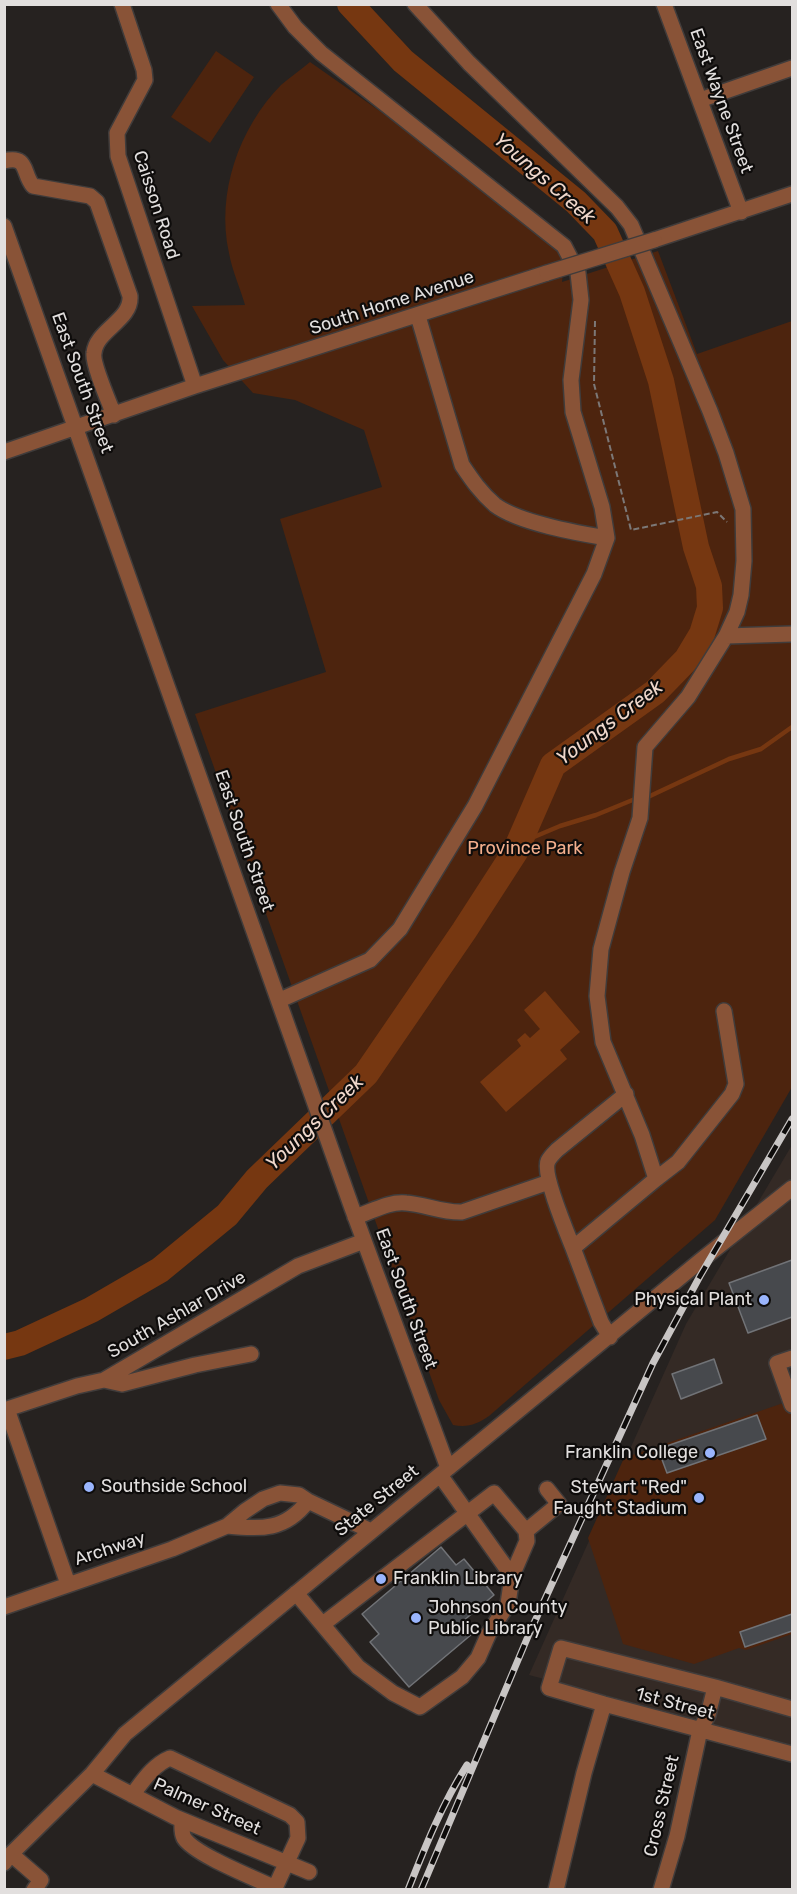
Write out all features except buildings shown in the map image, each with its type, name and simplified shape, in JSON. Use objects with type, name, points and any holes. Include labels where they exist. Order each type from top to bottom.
[{"type":"street","name":"Caisson Road","points":[[122,4],[144,70],[145,80],[117,133],[118,156],[195,386]]},
{"type":"street","points":[[278,4],[295,27],[321,53],[564,246],[578,273],[581,300],[571,380],[573,412],[602,507],[607,538],[594,574],[475,806],[400,929],[370,960],[279,1000]]},
{"type":"street","points":[[415,4],[470,63],[616,207],[631,225],[710,411],[743,509],[744,561],[741,596],[736,612],[726,636],[688,697],[645,747],[640,818],[622,872],[601,949],[597,996],[603,1042],[607,1056],[626,1094],[656,1179]]},
{"type":"street","name":"East Wayne Street","points":[[664,4],[741,212]]},
{"type":"street","points":[[700,100],[792,68]]},
{"type":"street","points":[[4,161],[13,159],[21,162],[33,186],[90,196],[97,202],[130,296],[129,307],[97,343],[93,355],[114,415]]},
{"type":"street","name":"South Home Avenue","points":[[4,452],[195,386],[792,194]]},
{"type":"street","name":"East South Street","points":[[4,226],[77,427],[444,1472],[466,1513],[512,1576]]},
{"type":"street","points":[[418,316],[462,465],[475,486],[497,506],[525,519],[572,532],[607,538]]},
{"type":"street","points":[[726,636],[792,634]]},
{"type":"street","points":[[573,1248],[678,1162],[732,1094],[736,1084],[724,1011]]},
{"type":"street","points":[[610,1337],[601,1322],[549,1182],[546,1168],[548,1161],[557,1150],[626,1094]]},
{"type":"street","points":[[354,1212],[396,1203],[453,1213],[462,1212],[549,1182]]},
{"type":"street","name":"State Street","points":[[8,1858],[92,1774],[125,1734],[792,1188]]},
{"type":"street","name":"South Ashlar Drive","points":[[6,1410],[104,1380],[291,1269],[364,1241]]},
{"type":"street","points":[[104,1380],[122,1383],[206,1362],[251,1354]]},
{"type":"street","points":[[792,1358],[777,1363],[792,1405]]},
{"type":"street","points":[[6,1410],[68,1584]]},
{"type":"street","points":[[526,1531],[559,1504],[547,1489]]},
{"type":"street","name":"Archway","points":[[4,1607],[172,1549],[227,1526],[263,1499],[280,1493],[299,1495],[371,1531]]},
{"type":"street","points":[[296,1593],[358,1666],[393,1693],[420,1707],[462,1677],[478,1658],[489,1633],[508,1604],[512,1576],[526,1541],[526,1531],[494,1493],[323,1624]]},
{"type":"street","name":"Archway","points":[[227,1526],[249,1528],[274,1526],[299,1513],[308,1501]]},
{"type":"street","name":"1st Street","points":[[715,1687],[561,1648],[549,1688],[792,1754]]},
{"type":"street","points":[[715,1687],[792,1709]]},
{"type":"street","name":"Cross Street","points":[[661,1890],[677,1836],[700,1730],[708,1715],[715,1687]]},
{"type":"street","points":[[556,1890],[584,1773],[604,1704]]},
{"type":"street","points":[[132,1795],[148,1774],[170,1758],[290,1815],[297,1822],[298,1839],[275,1889],[190,1845],[182,1834],[182,1820]]},
{"type":"street","name":"Palmer Street","points":[[92,1774],[182,1820],[309,1872]]},
{"type":"street","points":[[8,1858],[41,1880],[34,1890]]},
{"type":"path","points":[[593,315],[596,326],[593,354],[594,384],[631,530],[704,514]]},
{"type":"shaded area","points":[[545,991],[580,1032],[560,1050],[567,1059],[506,1112],[480,1082],[521,1046],[517,1040],[525,1033],[530,1038],[540,1029],[524,1010]]},
{"type":"shaded area","name":"Franklin College","points":[[792,1145],[792,1745],[529,1675],[686,1324]]},
{"type":"green space","points":[[216,51],[254,77],[210,143],[171,117]]},
{"type":"green space","name":"Province Park","points":[[310,62],[566,242],[562,282],[658,251],[697,354],[792,321],[792,1087],[715,1220],[489,1416],[468,1426],[453,1425],[439,1400],[195,714],[326,672],[280,519],[382,487],[364,430],[295,400],[253,393],[223,360],[192,306],[245,305],[230,259],[226,230],[226,207],[234,163],[253,121],[266,102],[281,85]]},
{"type":"green space","name":"Stewart \"Red\" Faught Stadium","points":[[792,1400],[792,1634],[746,1650],[739,1648],[694,1664],[623,1644],[588,1538],[624,1458]]},
{"type":"waterway","name":"Youngs Creek","points":[[4,1347],[20,1343],[91,1310],[160,1270],[227,1215],[257,1179],[366,1074],[515,852],[553,765],[655,692],[687,659],[702,634],[710,608],[709,586],[696,547],[661,381],[632,292],[605,232],[576,202],[403,61],[350,4]]},
{"type":"waterway","points":[[650,796],[729,759],[761,749],[792,727]]},
{"type":"waterway","points":[[515,852],[534,837],[635,799]]},
{"type":"railway","points":[[421,1890],[529,1634],[653,1363],[700,1276],[792,1119]]},
{"type":"railway","points":[[408,1890],[442,1810],[467,1765]]},
{"type":"place","name":"Physical Plant","points":[[764,1300]]},
{"type":"place","name":"Franklin College","points":[[710,1453]]},
{"type":"place","name":"Southside School","points":[[89,1487]]},
{"type":"place","name":"Stewart \"Red\" Faught Stadium","points":[[699,1498]]},
{"type":"place","name":"Franklin Library","points":[[381,1579]]},
{"type":"place","name":"Johnson County Public Library","points":[[416,1618]]}]
